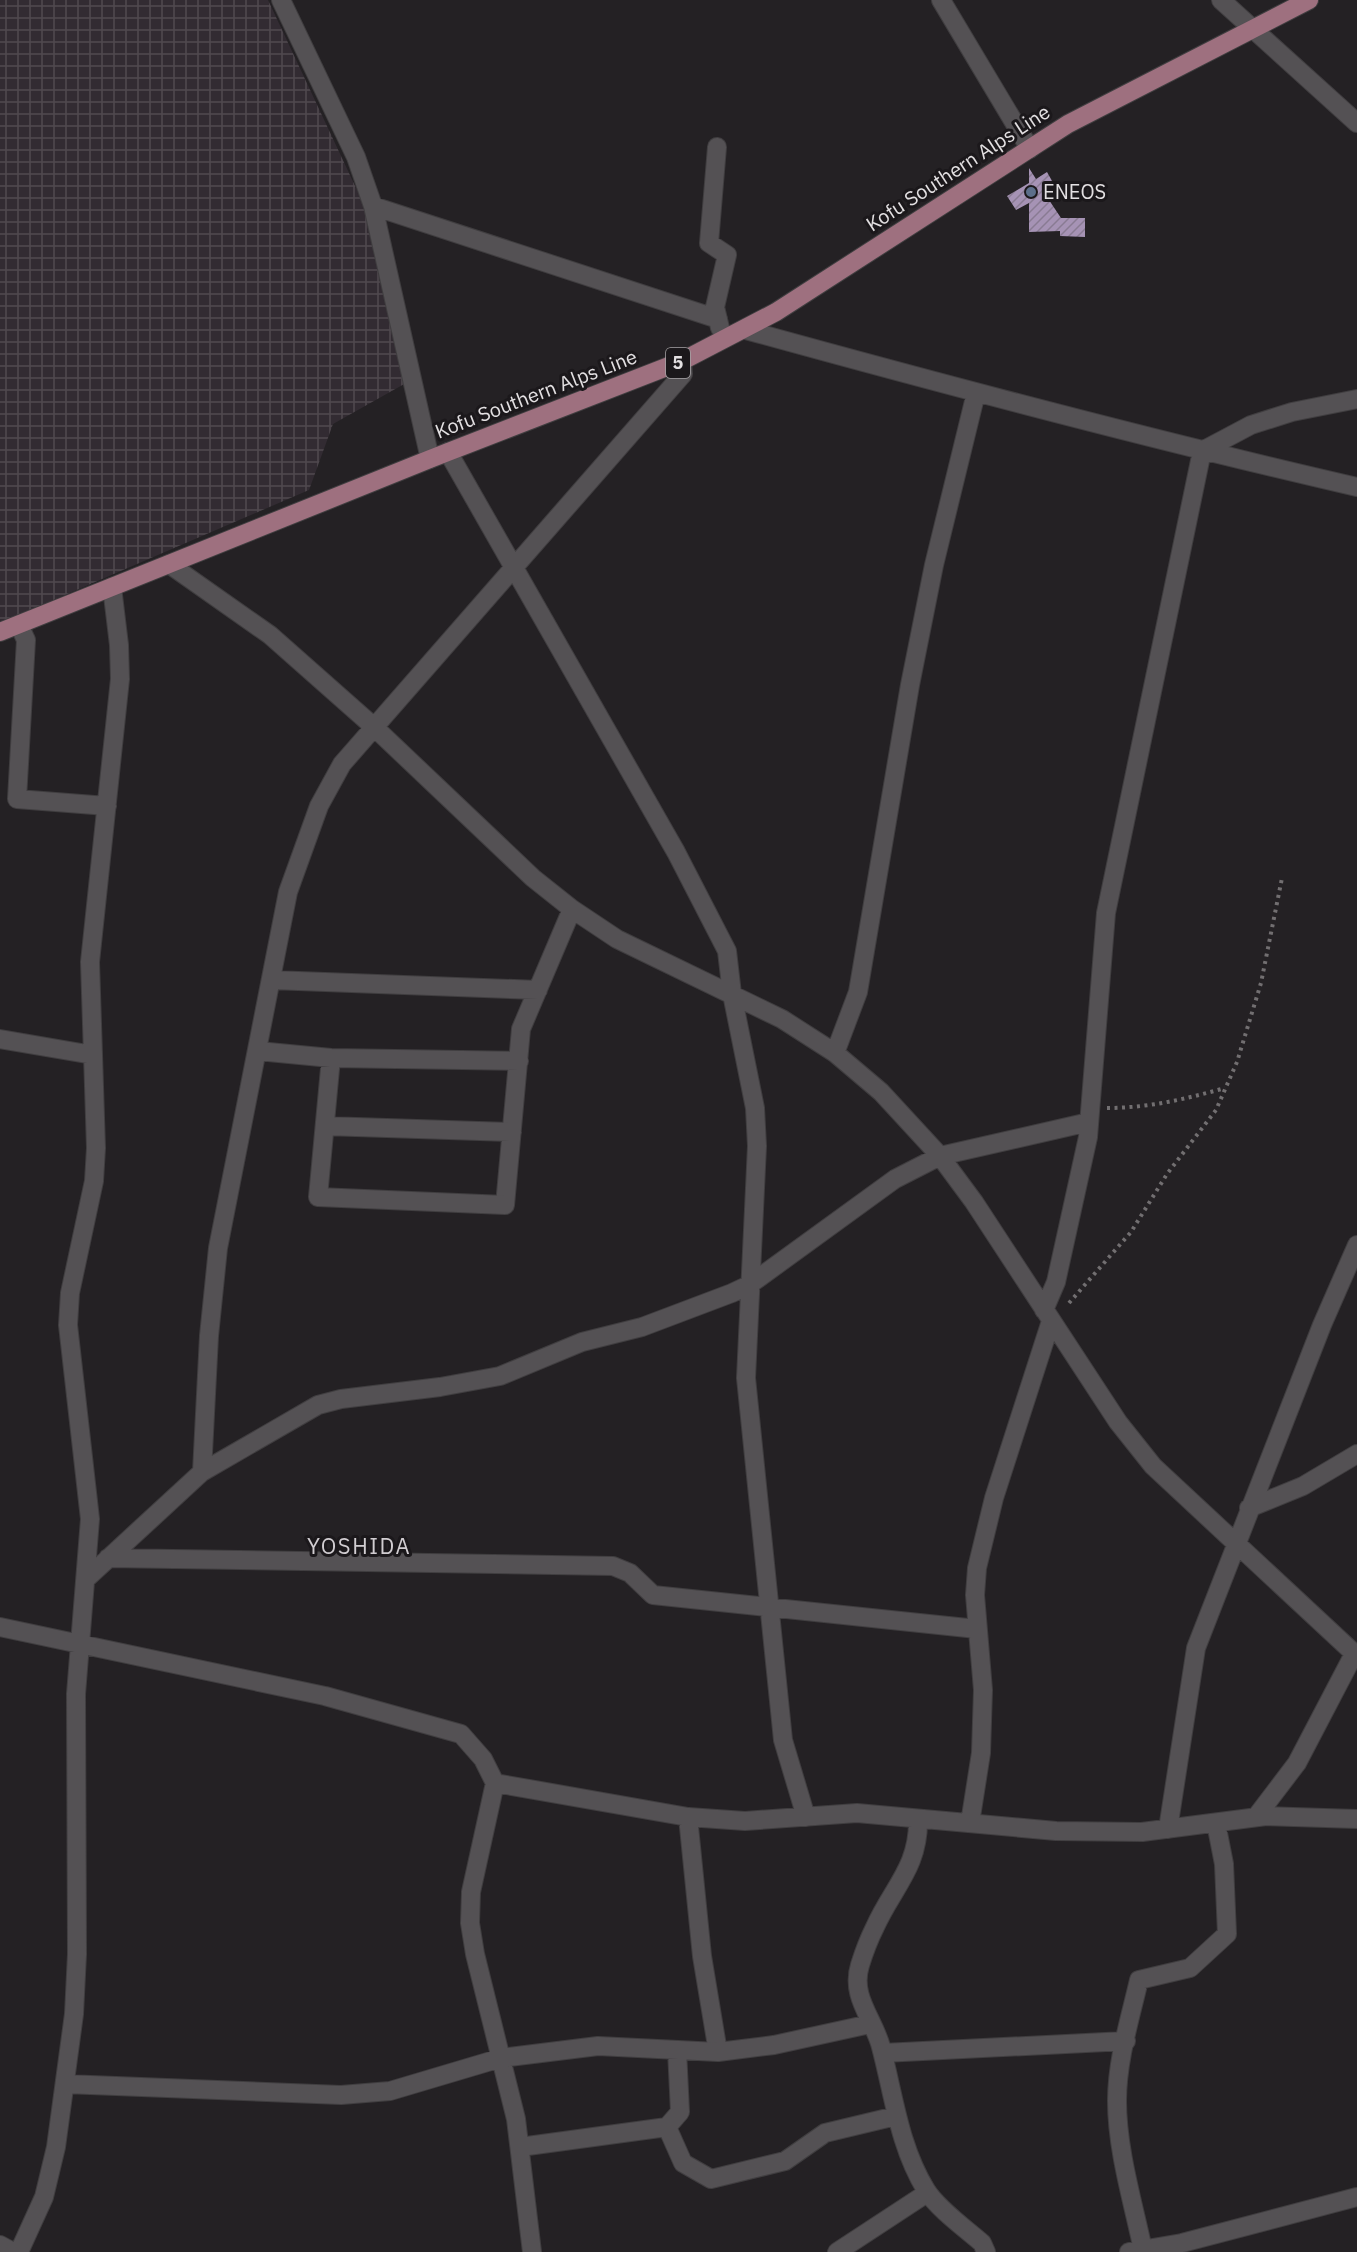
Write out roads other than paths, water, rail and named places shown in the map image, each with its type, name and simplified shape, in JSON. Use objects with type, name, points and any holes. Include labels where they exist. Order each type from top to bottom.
[{"type":"main road","name":"Kofu Southern Alps Line","points":[[5,628],[430,459],[682,362],[746,330],[1068,124],[1310,0]]},
{"type":"street","points":[[281,0],[356,157],[373,206],[430,459]]},
{"type":"street","points":[[941,0],[1030,149]]},
{"type":"street","points":[[1221,0],[1357,123]]},
{"type":"street","points":[[717,147],[709,243],[727,255],[715,307],[724,341]]},
{"type":"street","points":[[373,206],[718,319]]},
{"type":"street","points":[[746,330],[976,393],[1202,451],[1357,487]]},
{"type":"street","points":[[202,1472],[209,1336],[218,1248],[288,892],[319,806],[342,764],[683,374],[682,362]]},
{"type":"street","points":[[835,1053],[858,992],[910,685],[934,565],[976,393]]},
{"type":"street","points":[[1202,451],[1251,425],[1292,412],[1357,399]]},
{"type":"street","points":[[970,1823],[981,1753],[983,1690],[975,1595],[977,1568],[994,1498],[1048,1316],[1090,1115],[1106,914],[1202,451]]},
{"type":"street","points":[[448,452],[686,872],[727,951],[732,994],[755,1118],[757,1146],[746,1378],[783,1740],[806,1817]]},
{"type":"street","points":[[169,564],[270,635],[374,727],[533,878],[572,909],[617,939],[782,1019],[835,1053],[881,1092],[940,1156],[974,1202],[1118,1422],[1153,1466],[1184,1498],[1235,1542],[1356,1655],[1297,1763],[1256,1817]]},
{"type":"street","points":[[19,2252],[44,2198],[56,2147],[74,2014],[77,1954],[76,1694],[90,1519],[69,1325],[70,1293],[94,1181],[90,962],[120,679],[119,645],[112,587]]},
{"type":"street","points":[[5,628],[26,640],[17,799],[107,806]]},
{"type":"street","points":[[331,1058],[318,1197],[505,1205],[521,1029],[572,909]]},
{"type":"street","points":[[272,980],[538,990]]},
{"type":"street","points":[[0,1039],[93,1055]]},
{"type":"street","points":[[258,1051],[331,1058],[519,1061]]},
{"type":"street","points":[[86,1579],[202,1472],[318,1405],[341,1399],[440,1388],[500,1376],[582,1342],[642,1327],[749,1285],[895,1179],[940,1156],[1090,1115]]},
{"type":"street","points":[[325,1126],[512,1132]]},
{"type":"street","points":[[1168,1829],[1196,1648],[1235,1542],[1322,1325],[1357,1245]]},
{"type":"street","points":[[1250,1508],[1303,1486],[1357,1454]]},
{"type":"street","points":[[108,1558],[613,1566],[630,1574],[653,1595],[977,1629]]},
{"type":"street","points":[[0,1627],[325,1696],[461,1734],[477,1752],[495,1782],[471,1892],[470,1923],[516,2119],[532,2252]]},
{"type":"street","points":[[495,1782],[688,1817],[745,1821],[857,1813],[1056,1831],[1142,1832],[1256,1817],[1357,1819]]},
{"type":"street","points":[[688,1817],[702,1956],[718,2052]]},
{"type":"street","points":[[918,1819],[918,1839],[911,1866],[875,1926],[859,1968],[858,1988],[883,2053],[896,2116],[910,2163],[927,2193],[982,2244],[986,2252]]},
{"type":"street","points":[[1216,1823],[1224,1864],[1227,1934],[1190,1968],[1138,1980],[1119,2068],[1117,2102],[1136,2251],[1185,2247],[1357,2197]]},
{"type":"street","points":[[64,2084],[341,2094],[390,2091],[501,2058],[598,2046],[718,2052],[774,2045],[870,2024]]},
{"type":"street","points":[[883,2053],[1126,2041]]},
{"type":"street","points":[[520,2147],[667,2127],[680,2112],[677,2050]]},
{"type":"street","points":[[667,2127],[683,2163],[711,2179],[784,2161],[825,2133],[896,2116]]},
{"type":"street","points":[[837,2252],[927,2193]]},
{"type":"street","points":[[0,2245],[13,2252]]},
{"type":"place","name":"ENEOS","points":[[1031,192]]},
{"type":"district","name":"YOSHIDA","points":[[359,1546]]}]
